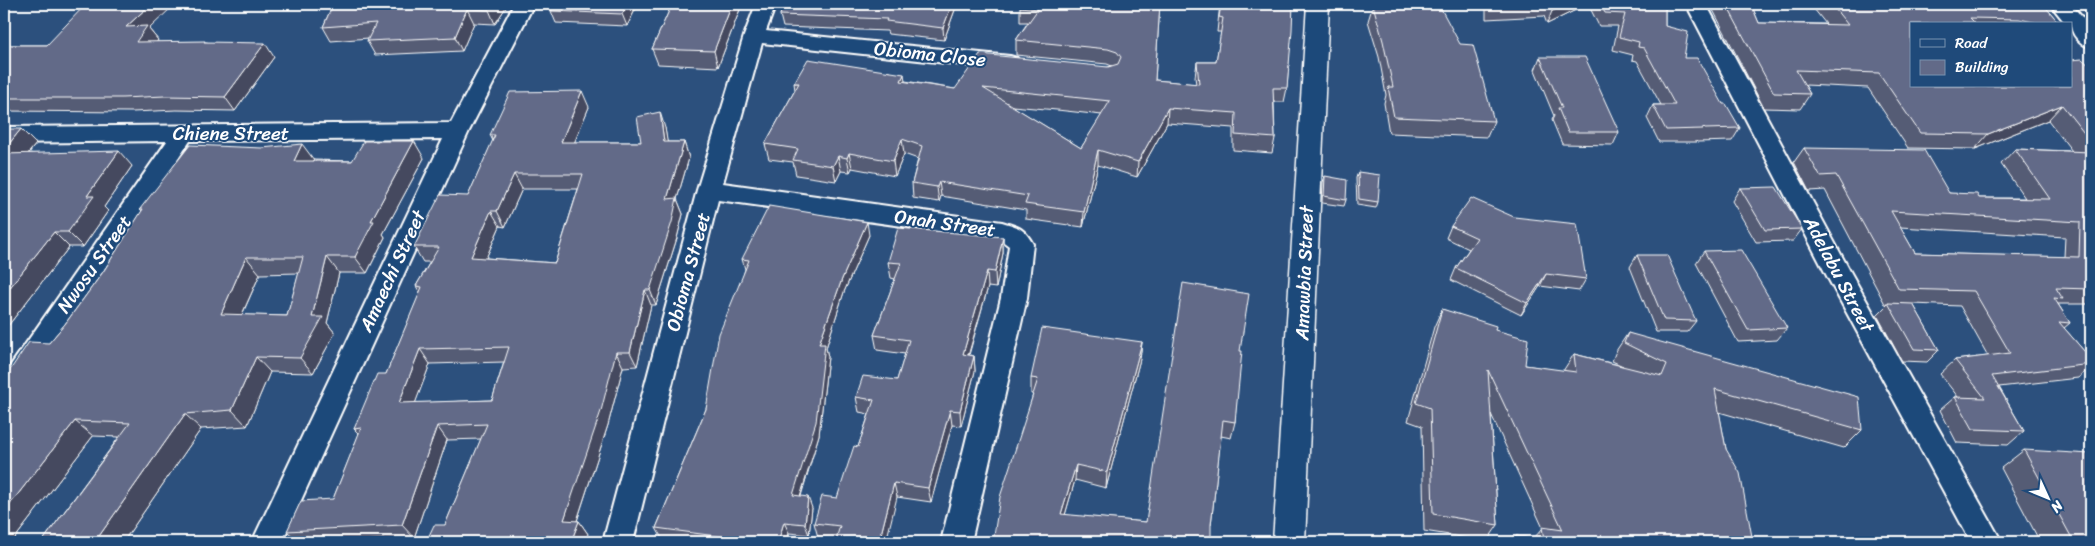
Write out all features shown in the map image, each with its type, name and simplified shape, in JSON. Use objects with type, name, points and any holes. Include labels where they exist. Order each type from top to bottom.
[{"type":"street","name":"Amaechi Street","points":[[267,542],[458,131],[524,4]]},
{"type":"street","name":"Obioma Street","points":[[618,542],[709,190],[754,36],[766,4]]},
{"type":"street","name":"Amawbia Street","points":[[1289,542],[1300,378],[1304,255],[1318,4]]},
{"type":"street","name":"Adelabu Street","points":[[1696,4],[1842,280],[1987,542]]},
{"type":"street","points":[[2060,4],[2091,41]]},
{"type":"street","name":"Obioma Close","points":[[754,36],[1030,65]]},
{"type":"street","name":"Chiene Street","points":[[4,135],[458,131]]},
{"type":"street","name":"Nwosu Street","points":[[4,396],[185,132]]},
{"type":"street","name":"Onah Street","points":[[709,190],[1002,231],[1014,235],[1021,244],[1014,298],[956,542]]},
{"type":"building","points":[[86,4],[151,4],[126,27],[147,26],[136,42],[205,41],[265,43],[225,97],[4,98],[4,45],[47,45]]},
{"type":"building","points":[[333,4],[493,4],[489,10],[467,9],[455,37],[367,41],[376,23],[323,27]]},
{"type":"building","points":[[556,4],[628,4],[622,14],[551,11]]},
{"type":"building","points":[[672,4],[732,4],[714,51],[652,49]]},
{"type":"building","points":[[784,4],[952,4],[943,28],[886,21],[887,19],[780,15]]},
{"type":"building","points":[[1020,4],[1160,4],[1155,80],[1199,84],[1197,62],[1216,62],[1223,18],[1219,17],[1221,4],[1293,4],[1287,88],[1273,88],[1275,138],[1235,135],[1236,113],[1168,108],[1138,162],[1098,150],[1084,212],[1025,204],[1028,196],[939,182],[937,187],[912,183],[922,146],[902,139],[893,161],[849,153],[847,158],[838,156],[833,166],[793,160],[798,149],[765,144],[799,83],[794,83],[808,59],[904,74],[901,81],[955,89],[980,54],[1108,67],[1118,64],[1121,57],[1117,52],[1108,49],[1016,40],[1038,9],[1020,7]],"holes":[[[983,88],[1110,101],[1081,148]]]},
{"type":"building","points":[[1491,4],[1536,4],[1491,6]]},
{"type":"building","points":[[1550,4],[1568,4],[1552,11]]},
{"type":"building","points":[[1600,4],[1665,4],[1665,26],[1688,32],[1684,58],[1697,58],[1723,104],[1726,104],[1740,128],[1705,129],[1703,127],[1703,129],[1666,130],[1653,105],[1675,105],[1644,48],[1638,47],[1639,42],[1619,37],[1625,14],[1605,13]]},
{"type":"building","points":[[1726,4],[1751,4],[1759,23],[1848,25],[1831,4],[2043,4],[2058,22],[1970,18],[1974,22],[1910,22],[1910,88],[2072,88],[2072,60],[2082,59],[2091,67],[2091,142],[2062,105],[1988,134],[1920,133],[1879,73],[1796,70],[1810,94],[1774,93]]},
{"type":"building","points":[[1373,5],[1439,5],[1460,44],[1473,45],[1494,121],[1394,117],[1388,87],[1393,87]]},
{"type":"building","points":[[1540,57],[1585,57],[1619,132],[1568,132],[1558,108],[1562,108]]},
{"type":"building","points":[[582,91],[561,142],[641,142],[637,117],[660,112],[664,142],[684,142],[667,199],[677,198],[672,222],[650,290],[645,290],[630,352],[616,352],[601,411],[564,520],[579,521],[571,542],[426,542],[434,525],[445,525],[487,424],[437,426],[402,525],[287,531],[301,501],[333,499],[361,428],[354,429],[377,374],[386,374],[422,287],[416,286],[439,247],[414,247],[440,195],[468,196],[495,135],[490,135],[510,92]],"holes":[[[514,174],[583,174],[555,263],[471,257],[491,211],[497,211]],[[509,347],[492,400],[399,403],[420,349]]]},
{"type":"building","points":[[4,129],[21,129],[4,150]]},
{"type":"building","points":[[364,141],[414,141],[371,221],[374,221],[355,257],[327,257],[312,317],[323,317],[300,358],[256,357],[232,410],[185,414],[97,539],[78,537],[74,542],[42,542],[130,423],[75,421],[4,512],[4,379],[29,342],[49,343],[65,324],[103,272],[143,209],[140,209],[190,145],[262,148],[302,144],[294,161],[352,161]],"holes":[[[246,257],[303,257],[287,316],[221,314]]]},
{"type":"building","points":[[1804,148],[1924,150],[1949,193],[1977,194],[1979,198],[2050,199],[2015,149],[2091,152],[2091,289],[2056,288],[2063,299],[2054,298],[2070,323],[2059,322],[2091,359],[2091,364],[1992,376],[2024,431],[1973,429],[1955,397],[1985,398],[1955,360],[2010,353],[1974,291],[1899,289],[1836,175],[1820,176]],"holes":[[[1891,211],[2080,222],[2079,257],[1915,253]]]},
{"type":"building","points":[[119,151],[87,196],[94,196],[68,232],[54,232],[4,295],[4,154]]},
{"type":"building","points":[[1358,172],[1380,175],[1378,202],[1359,199]]},
{"type":"building","points":[[1325,176],[1347,180],[1346,200],[1324,196]]},
{"type":"building","points":[[1776,187],[1802,229],[1765,230],[1740,188]]},
{"type":"building","points":[[1471,198],[1514,217],[1577,224],[1586,279],[1546,274],[1527,303],[1456,268],[1477,238],[1451,226]]},
{"type":"building","points":[[769,206],[867,222],[842,279],[819,344],[825,344],[816,422],[793,495],[808,497],[805,524],[784,522],[778,542],[761,542],[656,528],[706,409],[719,334],[749,260],[742,259]]},
{"type":"building","points":[[898,228],[1003,237],[995,272],[987,271],[963,354],[974,356],[960,411],[950,410],[928,488],[894,483],[879,542],[835,542],[840,526],[814,523],[822,496],[837,498],[854,446],[858,447],[874,400],[856,397],[863,376],[897,380],[909,340],[874,335],[901,263],[888,262]]},
{"type":"building","points":[[1741,250],[1787,328],[1748,330],[1704,251]]},
{"type":"building","points":[[1637,255],[1667,255],[1696,321],[1664,320]]},
{"type":"building","points":[[1183,283],[1249,294],[1240,351],[1242,351],[1235,422],[1223,420],[1211,525],[1211,542],[993,542],[1000,497],[1038,379],[1031,378],[1042,328],[1142,342],[1107,472],[1076,465],[1061,514],[1146,522]]},
{"type":"building","points":[[1888,303],[1913,304],[1939,350],[1914,349]]},
{"type":"building","points":[[1442,309],[1496,326],[1495,330],[1528,339],[1525,365],[1576,372],[1574,354],[1662,376],[1667,364],[1624,343],[1628,333],[1859,397],[1862,430],[1715,389],[1726,449],[1740,473],[1753,542],[1516,542],[1516,536],[1544,540],[1542,527],[1563,530],[1488,370],[1498,525],[1433,514],[1430,408],[1416,403]]},
{"type":"building","points":[[2024,450],[2091,454],[2091,542],[2074,542]]}]
